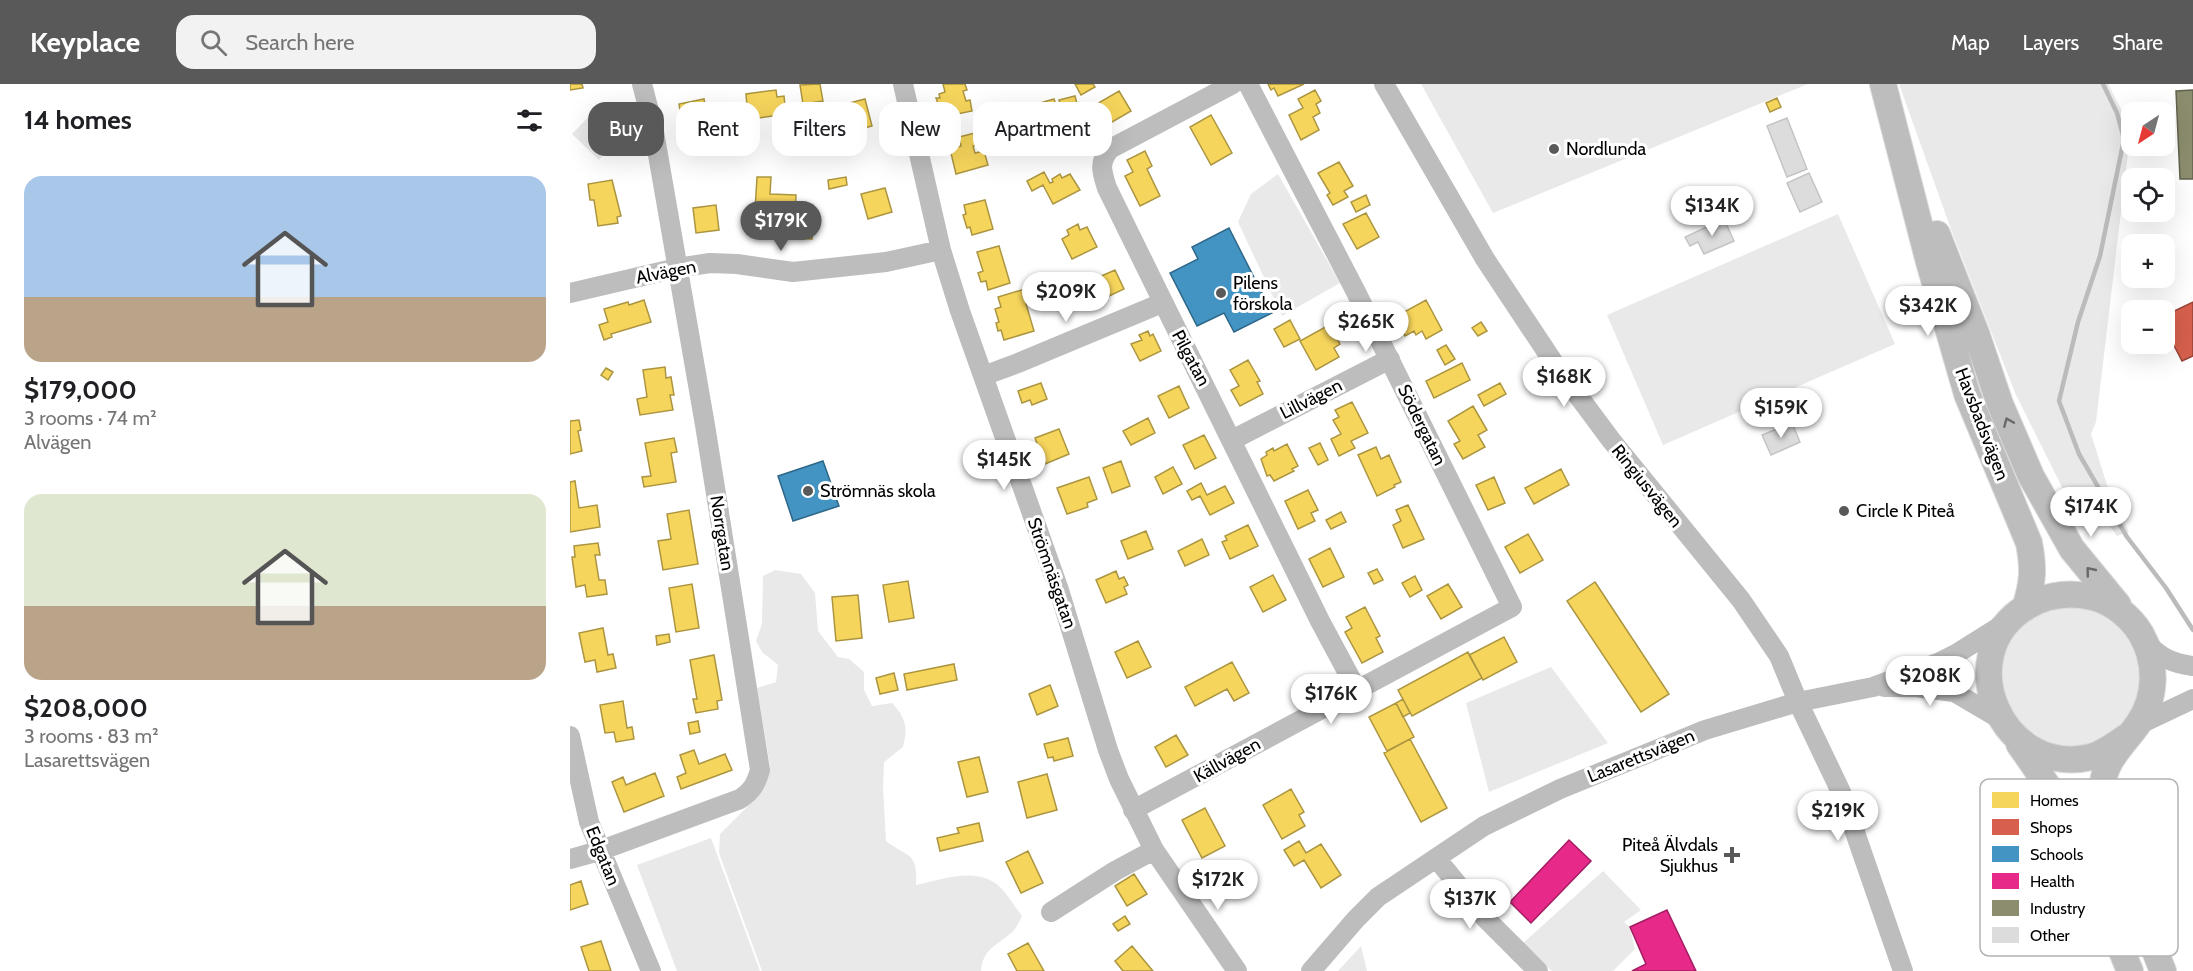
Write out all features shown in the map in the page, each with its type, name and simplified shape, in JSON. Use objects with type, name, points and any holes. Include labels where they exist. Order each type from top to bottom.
[{"type":"main road","name":"Havsbadsvägen","points":[[1883,84],[1967,393],[2029,543],[2033,569],[2032,584],[2018,613]]},
{"type":"main road","name":"Havsbadsvägen","points":[[1906,169],[1921,194],[1976,333],[2000,404],[2031,476],[2072,549],[2127,616]]},
{"type":"main road","points":[[2042,779],[2007,728],[1992,701],[1988,679],[1990,657],[1998,637],[2018,613],[2042,599],[2077,594],[2104,601],[2127,616],[2138,628],[2152,660],[2151,694],[2146,710],[2105,773],[2104,779]]},
{"type":"main road","points":[[2007,728],[2031,748],[2050,756],[2070,759],[2091,757],[2110,749],[2132,731]]},
{"type":"main road","points":[[2124,956],[2130,971]]},
{"type":"main road","points":[[2157,956],[2163,971]]},
{"type":"street","name":"Strömnäsgatan","points":[[903,84],[941,250],[982,376],[1058,586],[1107,750],[1133,810],[1154,850],[1237,971]]},
{"type":"street","name":"Pilgatan","points":[[1233,84],[1110,149],[1101,165],[1107,188],[1162,303],[1320,621],[1357,690]]},
{"type":"street","name":"Södergatan","points":[[1248,84],[1320,220],[1512,607]]},
{"type":"street","name":"Ringiusvägen","points":[[1384,84],[1485,259],[1550,356],[1611,440],[1741,600],[1779,656],[1841,792],[1903,971]]},
{"type":"street","name":"Norrgatan","points":[[570,859],[599,851],[740,799],[750,793],[760,770],[705,425],[646,85]]},
{"type":"street","name":"Alvägen","points":[[570,293],[677,268],[710,263],[738,264],[793,272],[886,262],[941,250]]},
{"type":"street","points":[[982,376],[1162,303]]},
{"type":"street","name":"Lillvägen","points":[[1232,440],[1390,359]]},
{"type":"street","name":"Källvägen","points":[[1133,810],[1512,607]]},
{"type":"street","name":"Lasarettsvägen","points":[[1861,690],[1938,663],[1956,654],[2018,613]]},
{"type":"street","points":[[2146,643],[2162,657],[2178,664],[2193,666]]},
{"type":"street","name":"Lasarettsvägen","points":[[1311,971],[1378,897],[1484,826],[1560,789],[1706,730],[1798,702],[1880,687],[1944,689],[1954,692],[2007,728]]},
{"type":"street","points":[[2132,731],[2193,699]]},
{"type":"street","name":"Edgatan","points":[[570,736],[589,822],[599,851],[651,971]]},
{"type":"street","points":[[1051,912],[1115,871],[1154,850]]},
{"type":"street","points":[[1436,858],[1486,919],[1538,971]]},
{"type":"shaded area","name":"Nordlunda","points":[[1421,84],[1808,84],[1493,213]]},
{"type":"shaded area","points":[[1899,84],[2108,84],[2121,109],[2121,156],[2128,156],[2126,168],[2121,168],[2121,212],[2096,422],[2091,434],[2108,488],[2129,532],[2117,536],[2093,503],[2075,513],[2016,395],[1952,232]]},
{"type":"shaded area","points":[[588,117],[588,149],[572,134]]},
{"type":"shaded area","points":[[1278,174],[1340,283],[1282,316],[1238,222],[1251,194]]},
{"type":"shaded area","points":[[1838,214],[1895,344],[1663,445],[1607,315]]},
{"type":"shaded area","points":[[775,570],[801,574],[815,593],[818,631],[838,657],[849,659],[864,672],[864,690],[872,706],[892,703],[903,718],[905,734],[903,747],[884,762],[886,841],[906,853],[913,861],[916,885],[950,877],[983,877],[1002,889],[1022,916],[1013,931],[988,952],[982,963],[981,971],[762,971],[719,853],[720,834],[754,800],[764,784],[770,766],[757,688],[776,682],[778,665],[762,652],[756,641],[762,624],[763,576]]},
{"type":"shaded area","points":[[2071,607],[2098,613],[2110,619],[2120,628],[2129,638],[2135,650],[2141,677],[2135,704],[2129,716],[2120,726],[2110,735],[2098,741],[2071,747],[2044,741],[2032,735],[2022,726],[2013,716],[2007,704],[2001,677],[2007,650],[2013,638],[2022,628],[2032,619],[2044,613]]},
{"type":"shaded area","points":[[1551,667],[1608,743],[1489,792],[1466,703]]},
{"type":"shaded area","points":[[711,838],[760,971],[677,971],[637,865]]},
{"type":"shaded area","points":[[1603,871],[1641,910],[1624,922],[1630,927],[1635,949],[1613,971],[1552,971],[1522,944]]},
{"type":"shaded area","points":[[1361,946],[1367,971],[1338,971]]},
{"type":"building: Homes","points":[[570,84],[582,84],[583,88],[570,90]]},
{"type":"building: Homes","points":[[820,84],[823,101],[803,102],[800,85]]},
{"type":"building: Homes","points":[[943,84],[965,84],[967,90],[963,91],[966,101],[970,100],[972,111],[961,113],[961,102],[937,102],[936,98],[940,98],[939,94],[945,92]]},
{"type":"building: Homes","points":[[1075,84],[1093,84],[1095,87],[1081,95]]},
{"type":"building: Homes","points":[[1268,84],[1304,84],[1278,96],[1274,88],[1271,90]]},
{"type":"building: Homes","points":[[776,90],[777,97],[784,96],[785,102],[772,102],[772,116],[760,118],[760,102],[747,102],[746,94]]},
{"type":"building: Homes","points":[[1315,90],[1321,101],[1316,104],[1320,113],[1313,117],[1319,130],[1301,140],[1289,115],[1303,108],[1298,99]]},
{"type":"building: Homes","points":[[1119,91],[1131,111],[1112,122],[1112,102],[1100,102]]},
{"type":"building: Homes","points":[[1075,96],[1076,102],[1060,102],[1059,100]]},
{"type":"building: Homes","points":[[1777,98],[1781,107],[1770,112],[1766,103]]},
{"type":"building: Homes","points":[[704,99],[705,102],[689,102]]},
{"type":"building: Homes","points":[[867,107],[872,126],[867,127]]},
{"type":"building: Homes","points":[[1211,115],[1232,153],[1211,165],[1190,127]]},
{"type":"building: Homes","points":[[973,134],[973,156],[985,156],[988,165],[956,174],[952,156],[961,156],[961,136]]},
{"type":"building: Homes","points":[[1145,151],[1152,166],[1147,169],[1160,196],[1140,206],[1125,176],[1133,172],[1127,160]]},
{"type":"building: Homes","points":[[1339,162],[1353,186],[1344,191],[1348,197],[1333,205],[1327,195],[1330,193],[1318,173]]},
{"type":"building: Homes","points":[[1044,172],[1050,183],[1060,174],[1062,178],[1070,174],[1080,190],[1053,204],[1043,185],[1032,191],[1027,181]]},
{"type":"building: Homes","points":[[757,177],[771,177],[770,194],[796,195],[795,219],[813,220],[812,239],[764,237],[765,210],[755,210]]},
{"type":"building: Homes","points":[[846,177],[847,185],[829,189],[828,180]]},
{"type":"building: Homes","points":[[612,180],[621,216],[617,217],[618,223],[598,226],[594,200],[590,200],[588,184]]},
{"type":"building: Homes","points":[[885,188],[892,212],[868,219],[861,194]]},
{"type":"building: Homes","points":[[1366,195],[1370,205],[1356,212],[1351,202]]},
{"type":"building: Homes","points":[[985,200],[993,229],[972,235],[963,215],[966,214],[964,205]]},
{"type":"building: Homes","points":[[716,205],[719,230],[696,233],[693,208]]},
{"type":"building: Homes","points":[[1366,213],[1379,237],[1357,249],[1343,224]]},
{"type":"building: Homes","points":[[1078,224],[1080,230],[1087,227],[1097,247],[1072,259],[1062,239],[1069,235],[1067,230]]},
{"type":"building: Homes","points":[[999,246],[1010,283],[988,290],[986,281],[981,282],[978,273],[983,271],[977,252]]},
{"type":"building: Homes","points":[[1115,270],[1124,289],[1088,306],[1084,297],[1065,306],[1058,290],[1081,279],[1083,284]]},
{"type":"building: Homes","points":[[1025,289],[1029,303],[1026,304],[1034,331],[1004,340],[996,323],[999,322],[995,309],[1001,307],[998,297]]},
{"type":"building: Homes","points":[[644,300],[651,322],[611,334],[612,337],[604,340],[599,325],[608,322],[604,309]]},
{"type":"building: Homes","points":[[1426,300],[1442,330],[1426,339],[1422,331],[1416,335],[1414,331],[1405,336],[1395,317]]},
{"type":"building: Homes","points":[[1290,320],[1300,339],[1284,347],[1274,329]]},
{"type":"building: Homes","points":[[1481,322],[1487,331],[1478,336],[1472,328]]},
{"type":"building: Homes","points":[[1329,325],[1340,344],[1334,348],[1339,357],[1316,370],[1300,341]]},
{"type":"building: Homes","points":[[1148,331],[1150,336],[1153,334],[1161,351],[1140,361],[1131,344],[1142,340],[1139,335]]},
{"type":"building: Homes","points":[[1446,345],[1455,359],[1445,365],[1437,350]]},
{"type":"building: Homes","points":[[1248,360],[1260,381],[1257,382],[1263,394],[1240,406],[1231,390],[1239,386],[1230,370]]},
{"type":"building: Homes","points":[[1462,363],[1470,380],[1434,398],[1426,381]]},
{"type":"building: Homes","points":[[665,367],[666,378],[671,377],[674,395],[670,395],[673,410],[640,415],[637,399],[647,397],[643,370]]},
{"type":"building: Homes","points":[[606,368],[613,372],[608,380],[601,375]]},
{"type":"building: Homes","points":[[1041,383],[1047,399],[1032,405],[1030,400],[1022,403],[1018,391]]},
{"type":"building: Homes","points":[[1500,383],[1506,394],[1484,406],[1478,395]]},
{"type":"building: Homes","points":[[1179,386],[1189,408],[1169,418],[1158,396]]},
{"type":"building: Homes","points":[[1352,402],[1368,433],[1351,441],[1355,448],[1339,456],[1331,439],[1341,434],[1333,420],[1339,417],[1335,410]]},
{"type":"building: Homes","points":[[1473,406],[1487,430],[1478,435],[1485,447],[1463,459],[1454,444],[1460,441],[1448,421]]},
{"type":"building: Homes","points":[[1148,418],[1155,433],[1131,445],[1123,431]]},
{"type":"building: Homes","points":[[579,420],[581,430],[578,431],[582,451],[570,454],[570,421]]},
{"type":"building: Homes","points":[[1059,429],[1069,454],[1045,464],[1035,438]]},
{"type":"building: Homes","points":[[1204,435],[1216,458],[1195,469],[1183,445]]},
{"type":"building: Homes","points":[[674,438],[677,452],[671,453],[676,482],[644,487],[642,477],[651,476],[645,443]]},
{"type":"building: Homes","points":[[1320,443],[1328,460],[1318,465],[1309,448]]},
{"type":"building: Homes","points":[[1287,444],[1298,466],[1292,469],[1294,471],[1274,481],[1270,475],[1267,476],[1261,459],[1267,455],[1266,452],[1273,448],[1274,451]]},
{"type":"building: Homes","points":[[1376,447],[1381,459],[1389,455],[1401,482],[1377,496],[1358,455]]},
{"type":"building: Homes","points":[[1121,461],[1130,486],[1112,493],[1103,468]]},
{"type":"building: Homes","points":[[1173,467],[1182,484],[1163,494],[1155,477]]},
{"type":"building: Homes","points":[[1561,469],[1569,485],[1534,504],[1525,488]]},
{"type":"building: Homes","points":[[1089,477],[1097,499],[1087,503],[1088,507],[1067,514],[1057,488]]},
{"type":"building: Homes","points":[[1494,477],[1505,503],[1488,510],[1476,485]]},
{"type":"building: Homes","points":[[575,481],[579,508],[597,505],[600,527],[570,532],[570,482]]},
{"type":"building: Homes","points":[[1201,483],[1207,495],[1225,486],[1234,503],[1210,515],[1200,496],[1192,500],[1187,491]]},
{"type":"building: Homes","points":[[1308,490],[1318,510],[1311,513],[1315,521],[1298,529],[1285,501]]},
{"type":"building: Homes","points":[[1408,505],[1424,539],[1403,548],[1393,525],[1401,521],[1396,510]]},
{"type":"building: Homes","points":[[689,510],[698,564],[663,570],[658,541],[671,539],[667,514]]},
{"type":"building: Homes","points":[[1341,512],[1346,522],[1331,529],[1326,520]]},
{"type":"building: Homes","points":[[1248,525],[1258,546],[1230,559],[1222,542],[1227,540],[1225,536]]},
{"type":"building: Homes","points":[[1146,531],[1153,549],[1128,559],[1121,541]]},
{"type":"building: Homes","points":[[1528,534],[1543,560],[1520,573],[1505,547]]},
{"type":"building: Homes","points":[[1202,539],[1209,555],[1185,566],[1178,551]]},
{"type":"building: Homes","points":[[598,543],[600,555],[595,555],[599,580],[605,580],[607,594],[587,597],[585,585],[576,587],[572,557],[575,557],[574,546]]},
{"type":"building: Homes","points":[[1330,548],[1344,577],[1323,587],[1309,559]]},
{"type":"building: Homes","points":[[1377,569],[1383,580],[1374,584],[1368,573]]},
{"type":"building: Homes","points":[[1116,571],[1119,579],[1124,577],[1128,585],[1124,587],[1127,594],[1106,603],[1096,580]]},
{"type":"building: Homes","points":[[1273,575],[1286,600],[1263,612],[1250,587]]},
{"type":"building: Homes","points":[[1415,576],[1422,590],[1410,597],[1402,583]]},
{"type":"building: Homes","points":[[908,581],[914,618],[889,622],[883,585]]},
{"type":"building: Homes","points":[[1595,582],[1669,694],[1641,712],[1567,601]]},
{"type":"building: Homes","points":[[692,584],[699,628],[676,632],[669,588]]},
{"type":"building: Homes","points":[[1448,584],[1462,607],[1441,619],[1427,596]]},
{"type":"building: Homes","points":[[858,595],[862,638],[836,641],[832,597]]},
{"type":"building: Homes","points":[[1365,607],[1380,636],[1376,638],[1383,652],[1362,663],[1345,632],[1352,628],[1346,617]]},
{"type":"building: Homes","points":[[603,628],[608,655],[613,654],[616,668],[597,672],[595,660],[585,662],[579,633]]},
{"type":"building: Homes","points":[[669,634],[670,642],[657,645],[656,636]]},
{"type":"building: Homes","points":[[1504,637],[1517,662],[1483,680],[1469,655]]},
{"type":"building: Homes","points":[[1138,641],[1151,667],[1127,678],[1115,652]]},
{"type":"building: Homes","points":[[1468,652],[1482,678],[1412,716],[1398,690]]},
{"type":"building: Homes","points":[[714,655],[722,700],[717,701],[718,709],[696,713],[693,699],[697,699],[690,660]]},
{"type":"building: Homes","points":[[1232,662],[1249,693],[1234,701],[1227,689],[1195,706],[1185,687]]},
{"type":"building: Homes","points":[[954,664],[957,680],[907,690],[904,674]]},
{"type":"building: Homes","points":[[894,673],[898,690],[880,694],[876,678]]},
{"type":"building: Homes","points":[[1050,685],[1058,706],[1037,715],[1029,694]]},
{"type":"building: Homes","points":[[1403,699],[1410,713],[1403,717],[1396,703]]},
{"type":"building: Homes","points":[[623,701],[627,728],[632,727],[634,739],[616,742],[614,732],[605,733],[600,705]]},
{"type":"building: Homes","points":[[1396,703],[1414,737],[1387,751],[1369,717]]},
{"type":"building: Homes","points":[[698,721],[700,732],[690,734],[688,723]]},
{"type":"building: Homes","points":[[1176,735],[1188,755],[1166,767],[1155,747]]},
{"type":"building: Homes","points":[[1068,738],[1073,756],[1054,761],[1053,757],[1048,758],[1044,744]]},
{"type":"building: Homes","points":[[1410,739],[1447,808],[1421,822],[1384,753]]},
{"type":"building: Homes","points":[[694,750],[699,764],[725,754],[732,770],[681,789],[677,777],[686,773],[680,755]]},
{"type":"building: Homes","points":[[979,757],[988,792],[967,797],[958,762]]},
{"type":"building: Homes","points":[[655,773],[664,796],[624,812],[612,782],[623,777],[626,785]]},
{"type":"building: Homes","points":[[1047,774],[1057,810],[1027,818],[1018,782]]},
{"type":"building: Homes","points":[[1291,789],[1304,812],[1299,815],[1305,826],[1282,839],[1263,805]]},
{"type":"building: Homes","points":[[1205,808],[1225,846],[1202,858],[1182,820]]},
{"type":"building: Homes","points":[[979,823],[983,841],[940,851],[937,838],[959,833],[957,828]]},
{"type":"building: Homes","points":[[1299,841],[1306,853],[1321,844],[1341,875],[1321,888],[1304,860],[1294,866],[1284,850]]},
{"type":"building: Homes","points":[[1028,851],[1043,883],[1021,893],[1006,862]]},
{"type":"building: Homes","points":[[1134,874],[1147,894],[1127,906],[1115,886]]},
{"type":"building: Homes","points":[[581,881],[588,904],[570,910],[570,885]]},
{"type":"building: Homes","points":[[1125,916],[1130,924],[1118,931],[1113,924]]},
{"type":"building: Homes","points":[[601,941],[611,971],[589,971],[581,947]]},
{"type":"building: Homes","points":[[1028,943],[1044,971],[1017,971],[1008,954]]},
{"type":"building: Homes","points":[[1132,946],[1153,971],[1123,971],[1115,961]]},
{"type":"building: Shops","points":[[2193,302],[2193,356],[2182,361],[2175,347],[2175,311]]},
{"type":"building: Schools","name":"Pilens förskola","points":[[1229,228],[1272,313],[1234,332],[1224,313],[1197,326],[1170,273],[1198,259],[1192,247]]},
{"type":"building: Schools","name":"Strömnäs skola","points":[[823,461],[839,506],[793,521],[778,476]]},
{"type":"building: Health","points":[[1569,840],[1591,861],[1531,923],[1510,902]]},
{"type":"building: Health","name":"Piteå Älvdals Sjukhus","points":[[1667,910],[1696,971],[1632,971],[1646,964],[1630,927]]},
{"type":"building: Industry","points":[[2193,90],[2193,179],[2180,179],[2176,91]]},
{"type":"building: Other","points":[[1787,118],[1807,169],[1787,177],[1767,126]]},
{"type":"building: Other","points":[[1809,173],[1822,202],[1800,212],[1787,183]]},
{"type":"building: Other","points":[[1724,219],[1734,241],[1704,254],[1698,242],[1690,246],[1685,237]]},
{"type":"building: Other","points":[[1792,423],[1800,442],[1771,455],[1762,435]]},
{"type":"waterway","points":[[2103,84],[2117,113],[2124,139],[2100,256],[2078,322],[2059,401],[2079,454],[2127,537],[2166,588],[2193,630]]},
{"type":"place","name":"Nordlunda","points":[[1554,149]]},
{"type":"place","name":"Pilens förskola","points":[[1221,293]]},
{"type":"place","name":"Strömnäs skola","points":[[808,491]]},
{"type":"place","name":"Circle K Piteå","points":[[1844,511]]},
{"type":"place","name":"Piteå Älvdals Sjukhus","points":[[1732,855]]}]
